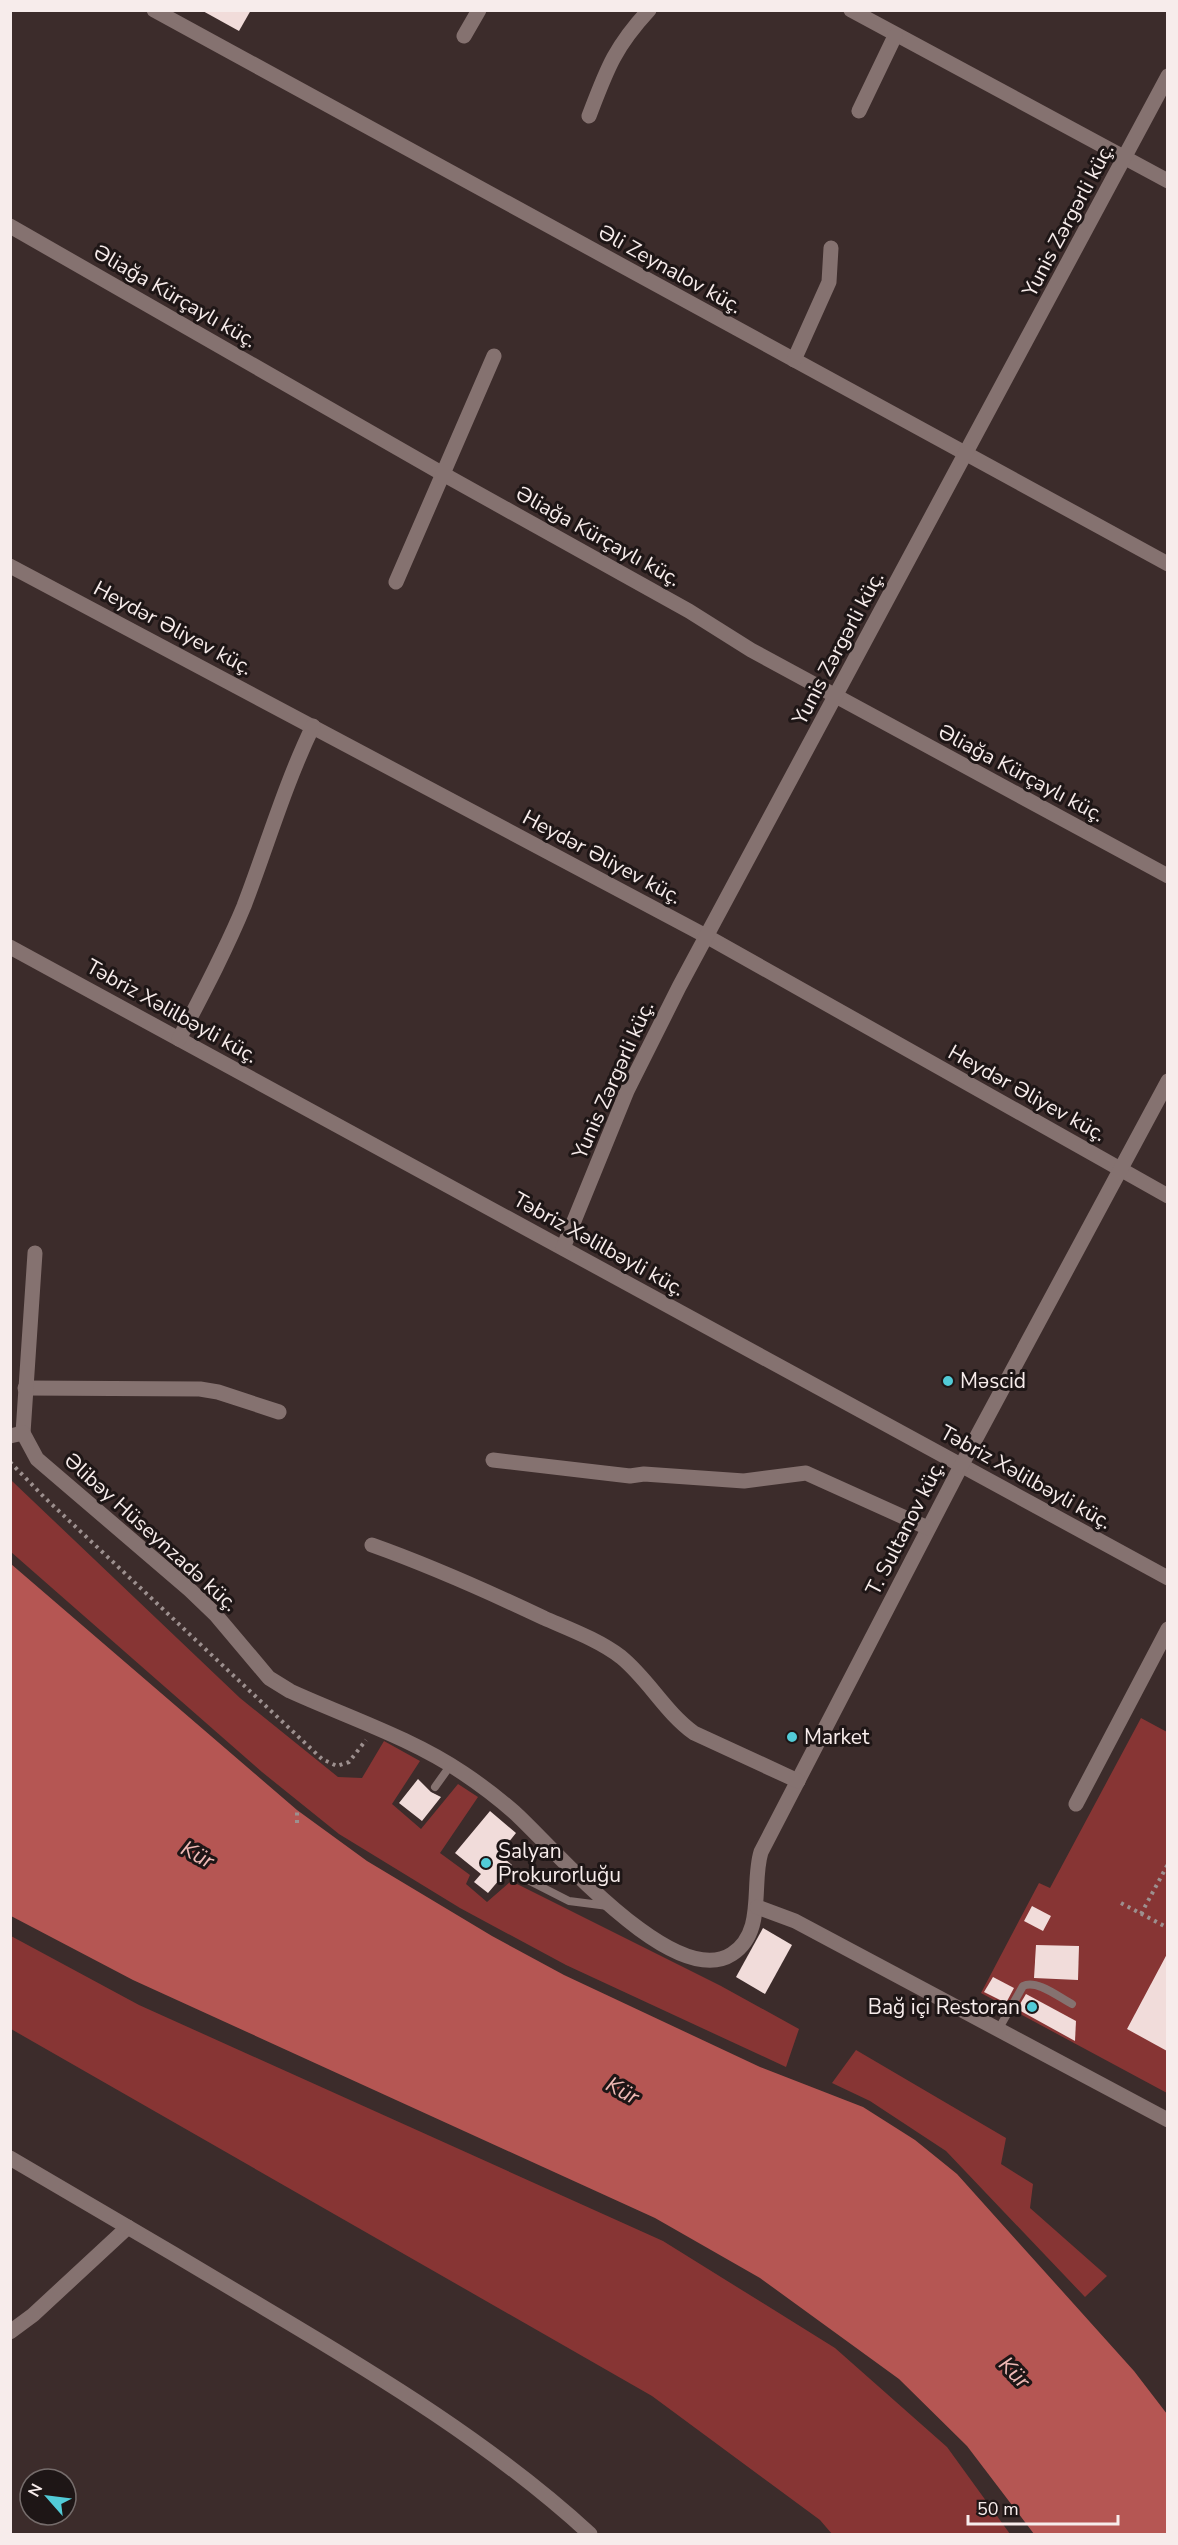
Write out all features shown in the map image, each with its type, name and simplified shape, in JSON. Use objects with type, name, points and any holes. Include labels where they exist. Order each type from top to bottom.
[{"type":"street","points":[[464,36],[479,10]]},
{"type":"street","points":[[589,116],[612,57],[625,36],[649,10]]},
{"type":"street","points":[[851,10],[895,36],[1167,181]]},
{"type":"street","name":"Əli Zeynalov küç.","points":[[154,11],[1167,564]]},
{"type":"street","points":[[859,111],[895,36]]},
{"type":"street","name":"Yunis Zərgərli küç.","points":[[563,1248],[627,1090],[706,936],[966,455],[1167,76]]},
{"type":"street","name":"Əliağa Kürçaylı küç.","points":[[10,226],[443,474],[689,610],[751,650],[1167,876]]},
{"type":"street","points":[[794,360],[829,282],[831,248]]},
{"type":"street","points":[[396,582],[494,356]]},
{"type":"street","name":"Heydər Əliyev küç.","points":[[10,566],[706,936],[1167,1196]]},
{"type":"street","points":[[179,1039],[236,924],[292,768],[313,726]]},
{"type":"street","name":"Təbriz Xəlilbəyli küç.","points":[[10,947],[1167,1578]]},
{"type":"street","name":"T. Sultanov küç.","points":[[758,1907],[756,1869],[761,1852],[928,1528],[1167,1081]]},
{"type":"street","points":[[17,1435],[25,1388],[35,1253]]},
{"type":"street","points":[[25,1388],[200,1389],[218,1392],[279,1412]]},
{"type":"street","name":"Əlibəy Hüseynzadə küç.","points":[[17,1435],[38,1459],[215,1614],[269,1678],[290,1691],[450,1766],[513,1811],[612,1906],[636,1927],[670,1950],[699,1960],[717,1960],[733,1953],[747,1935],[758,1907]]},
{"type":"street","points":[[493,1460],[630,1476],[644,1474],[718,1480],[744,1481],[806,1473],[928,1528]]},
{"type":"street","points":[[372,1545],[439,1568],[590,1639],[620,1656],[680,1723],[694,1733],[798,1781]]},
{"type":"street","points":[[1076,1804],[1167,1629]]},
{"type":"street","points":[[758,1907],[795,1921],[1167,2120]]},
{"type":"street","points":[[10,2158],[406,2394],[516,2472],[590,2535]]},
{"type":"street","points":[[10,2332],[33,2315],[128,2227]]},
{"type":"lane","points":[[435,1787],[450,1766]]},
{"type":"lane","points":[[516,1874],[569,1901],[612,1906]]},
{"type":"lane","points":[[998,2030],[1023,1986],[1028,1984],[1035,1984],[1072,2004]]},
{"type":"path","points":[[10,1462],[44,1497],[322,1759],[337,1766],[350,1762],[373,1728]]},
{"type":"path","points":[[297,1810],[297,1823]]},
{"type":"path","points":[[1141,1914],[1167,1864]]},
{"type":"path","points":[[1121,1903],[1167,1928]]},
{"type":"shaded area","points":[[12,1481],[240,1698],[338,1777],[362,1778],[384,1741],[420,1761],[392,1804],[421,1829],[458,1784],[478,1797],[440,1853],[470,1875],[466,1884],[487,1902],[511,1881],[721,1986],[799,2029],[786,2067],[566,1965],[460,1908],[339,1834],[262,1772],[11,1552]]},
{"type":"shaded area","points":[[1141,1718],[1167,1732],[1167,2093],[981,1993],[1039,1883],[1050,1888]]},
{"type":"shaded area","points":[[11,1936],[139,2005],[663,2241],[835,2348],[947,2447],[1010,2534],[832,2534],[820,2520],[652,2396],[11,2029]]},
{"type":"shaded area","points":[[856,2050],[1006,2138],[1001,2164],[1033,2184],[1030,2208],[1107,2276],[1085,2297],[946,2151],[870,2101],[832,2083]]},
{"type":"water","name":"Kür","points":[[11,1564],[297,1810],[367,1861],[492,1936],[564,1975],[760,2067],[863,2107],[915,2140],[957,2174],[1134,2371],[1167,2414],[1167,2534],[1034,2534],[967,2446],[899,2379],[760,2278],[655,2218],[133,1980],[11,1916]]},
{"type":"building","points":[[201,10],[251,10],[239,31]]},
{"type":"building","points":[[418,1779],[431,1792],[441,1797],[422,1821],[399,1803]]},
{"type":"building","points":[[490,1811],[516,1833],[499,1854],[512,1865],[488,1893],[474,1882],[481,1874],[455,1853]]},
{"type":"building","points":[[1032,1906],[1051,1916],[1043,1931],[1024,1921]]},
{"type":"building","points":[[763,1928],[792,1945],[765,1994],[736,1977]]},
{"type":"building","points":[[1036,1945],[1079,1946],[1078,1980],[1034,1978]]},
{"type":"building","points":[[1167,1954],[1167,2051],[1127,2029]]},
{"type":"building","points":[[993,1977],[1014,1988],[1006,2003],[984,1992]]},
{"type":"building","points":[[1026,1994],[1076,2021],[1075,2041],[1017,2009]]},
{"type":"place","name":"Məscid","points":[[948,1381]]},
{"type":"place","name":"Market","points":[[792,1737]]},
{"type":"place","name":"Salyan Prokurorluğu","points":[[486,1863]]},
{"type":"place","name":"Bağ içi Restoran","points":[[1032,2007]]}]
